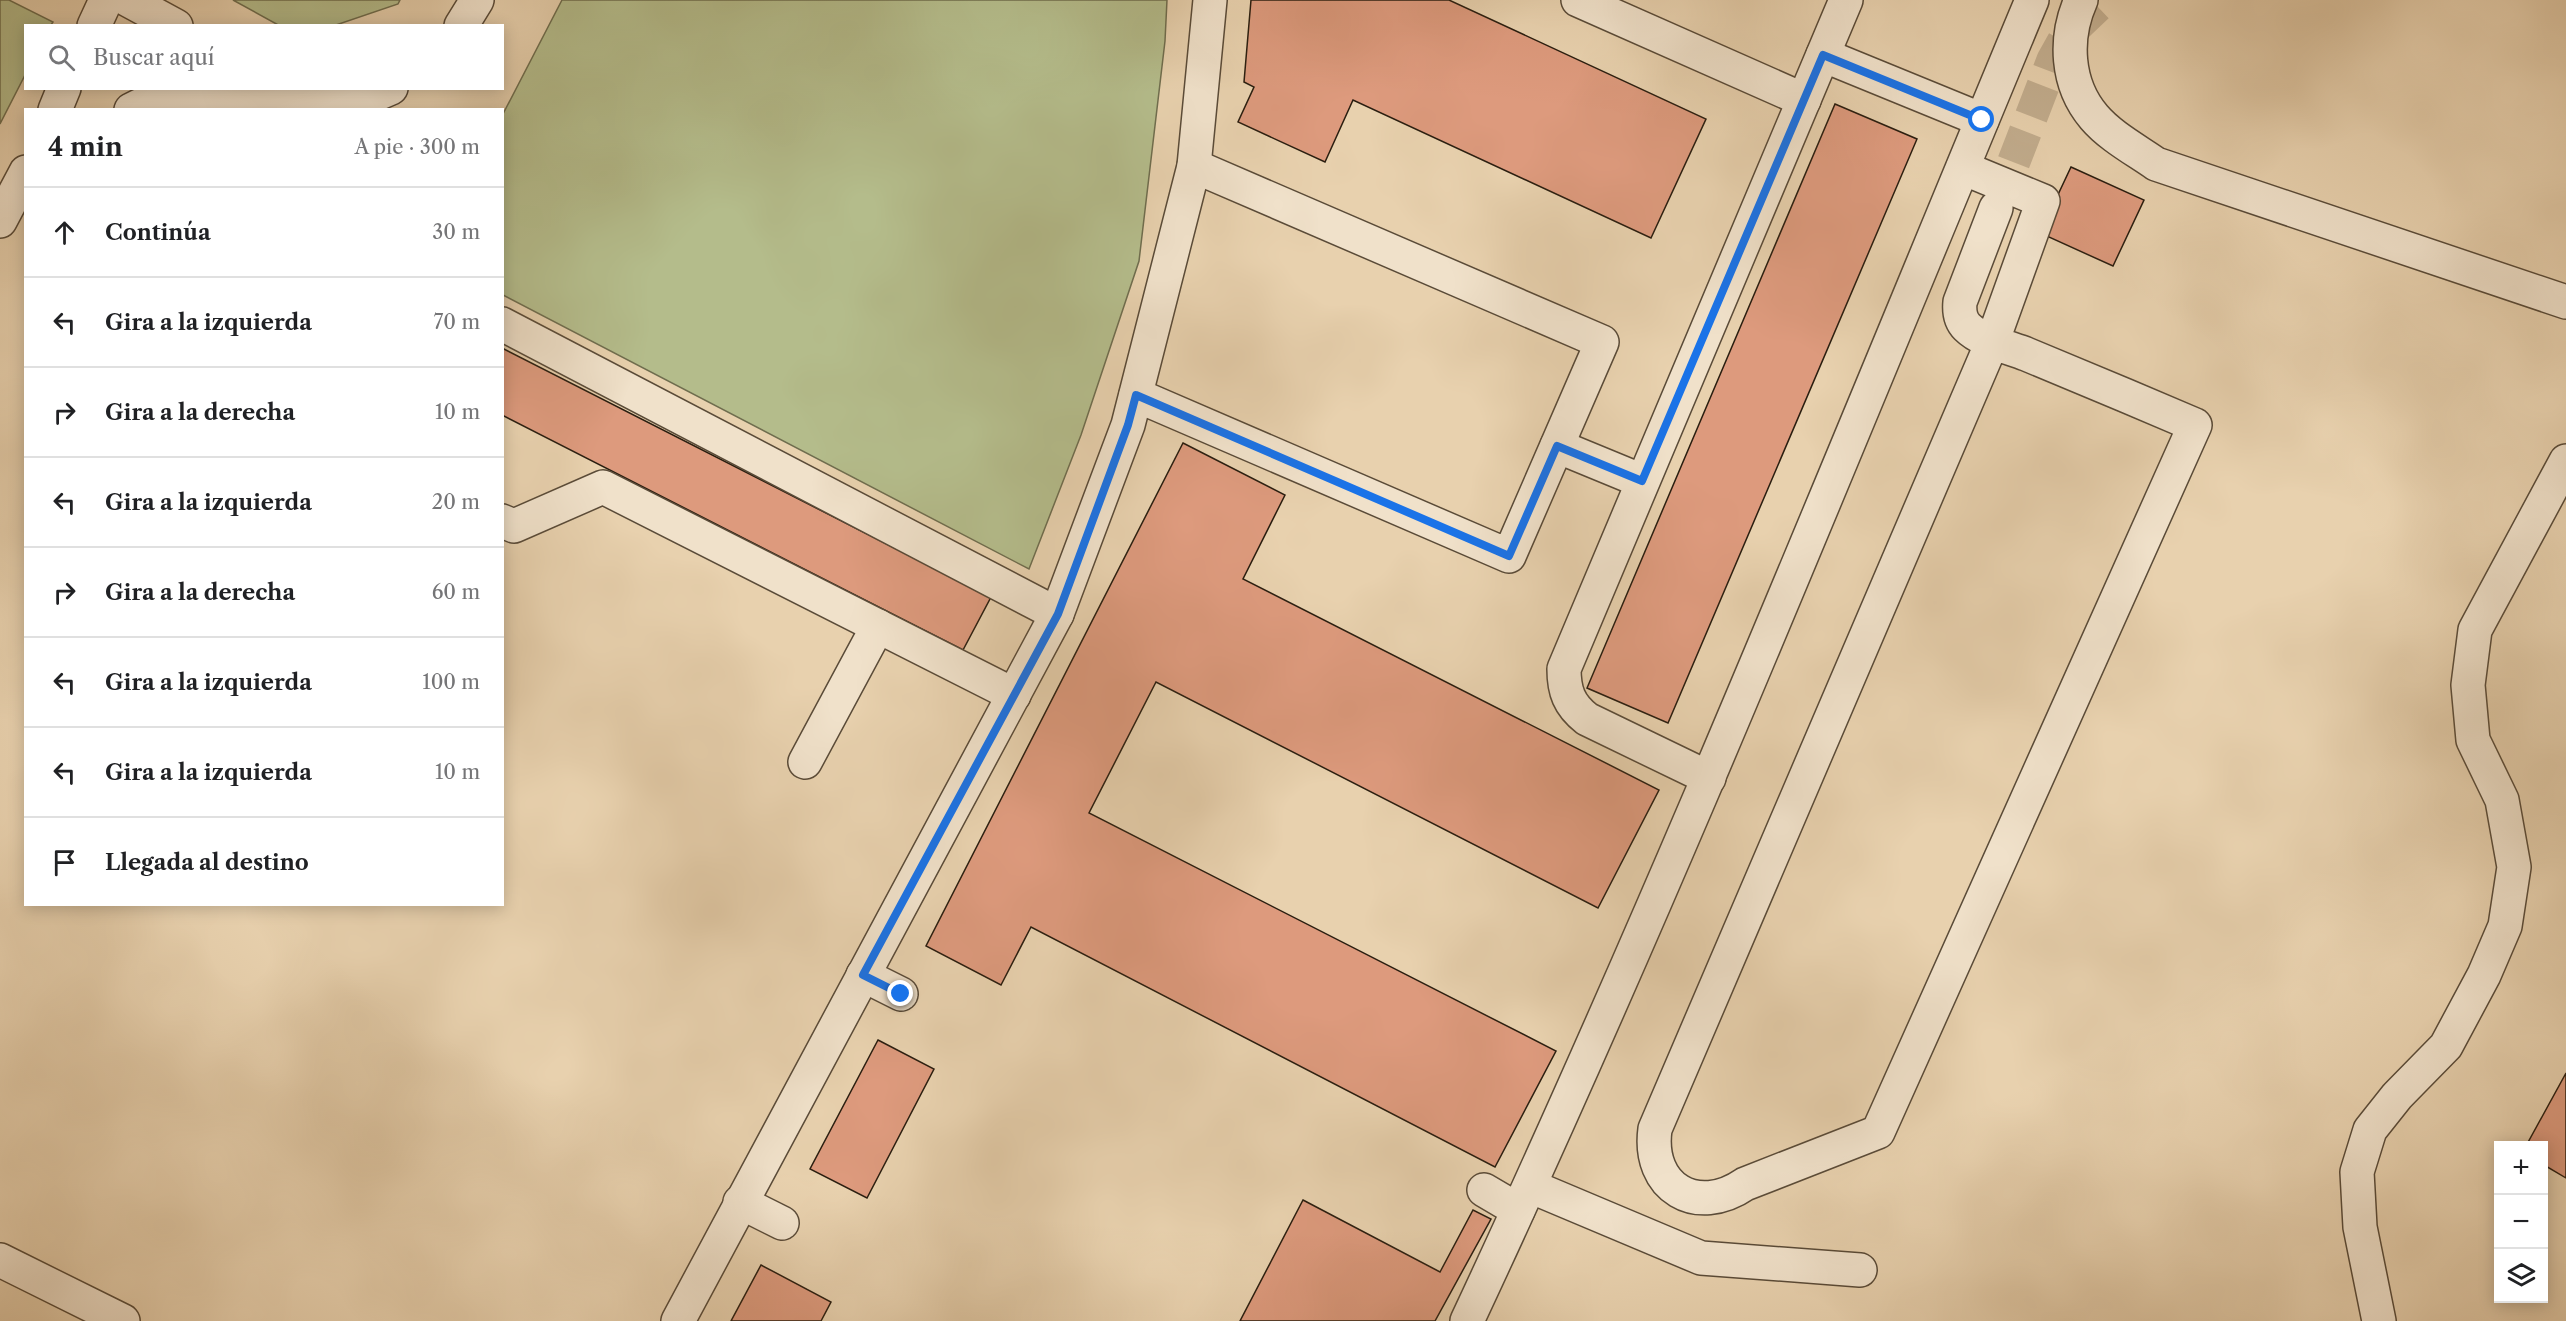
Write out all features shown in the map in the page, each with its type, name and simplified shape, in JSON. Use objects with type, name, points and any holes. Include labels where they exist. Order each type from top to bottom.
[{"type":"street","points":[[95,24],[106,0]]},
{"type":"street","points":[[128,0],[172,24]]},
{"type":"street","points":[[462,24],[477,0]]},
{"type":"street","points":[[678,1321],[1058,614],[1128,425],[1194,166],[1210,0]]},
{"type":"street","points":[[1578,0],[1804,100]]},
{"type":"street","points":[[1709,778],[1587,719],[1575,710],[1564,683],[1568,655],[1846,0]]},
{"type":"street","points":[[1467,1321],[1524,1198],[1709,778],[2032,0]]},
{"type":"street","points":[[2081,0],[2071,21],[2069,55],[2077,87],[2094,117],[2119,139],[2156,164],[2566,302]]},
{"type":"street","points":[[1823,55],[1982,120]]},
{"type":"street","points":[[56,108],[63,90]]},
{"type":"street","points":[[136,108],[167,95],[203,92],[303,104],[337,105],[381,98]]},
{"type":"street","points":[[1136,395],[1509,556],[1602,342],[1194,166]]},
{"type":"street","points":[[1963,168],[2043,201],[1993,340],[1655,1129],[1653,1147],[1656,1164],[1665,1180],[1679,1192],[1695,1198],[1713,1199],[1731,1194],[1745,1184],[1878,1132],[2195,425],[1993,340],[1967,327],[1959,312],[1960,302],[1996,208]]},
{"type":"street","points":[[0,221],[23,180]]},
{"type":"street","points":[[504,325],[1058,614]]},
{"type":"street","points":[[1557,446],[1642,481]]},
{"type":"street","points":[[2379,1321],[2360,1227],[2357,1172],[2370,1130],[2397,1096],[2446,1046],[2484,975],[2505,926],[2514,867],[2502,800],[2473,740],[2468,685],[2475,630],[2566,460]]},
{"type":"street","points":[[504,521],[514,526],[603,487],[1014,695]]},
{"type":"street","points":[[805,762],[878,626]]},
{"type":"street","points":[[863,975],[901,994]]},
{"type":"street","points":[[1484,1190],[1524,1198],[1658,1240],[1701,1258],[1860,1270]]},
{"type":"street","points":[[1658,1240],[1679,1192]]},
{"type":"street","points":[[740,1202],[782,1223]]},
{"type":"street","points":[[0,1260],[123,1321]]},
{"type":"green space","points":[[0,0],[9,0],[53,22],[52,24],[24,24],[24,77],[0,124]]},
{"type":"green space","points":[[233,0],[400,0],[398,4],[339,24],[276,24]]},
{"type":"green space","points":[[562,0],[1167,0],[1165,41],[1139,261],[1081,435],[1029,569],[504,296],[504,112]]},
{"type":"building","points":[[1251,0],[1449,0],[1706,119],[1651,238],[1353,100],[1325,162],[1238,122],[1254,87],[1244,82]]},
{"type":"building","points":[[1835,104],[1917,139],[1668,723],[1587,688]]},
{"type":"building","points":[[2071,167],[2144,200],[2113,266],[2040,233]]},
{"type":"building","points":[[504,349],[991,597],[963,650],[504,416]]},
{"type":"building","points":[[1183,443],[1285,495],[1243,579],[1659,790],[1598,908],[1156,682],[1089,813],[1556,1051],[1495,1167],[1031,927],[1001,985],[926,946]]},
{"type":"building","points":[[878,1040],[934,1069],[867,1198],[810,1169]]},
{"type":"building","points":[[2566,1073],[2566,1178],[2548,1167],[2548,1141],[2529,1141]]},
{"type":"building","points":[[1303,1200],[1440,1272],[1473,1210],[1491,1219],[1435,1321],[1240,1321]]},
{"type":"building","points":[[761,1265],[831,1302],[821,1321],[731,1321]]},
{"type":"tunnel","points":[[1996,208],[2053,60],[2067,35],[2104,0]]},
{"type":"route","points":[[901,994],[863,975],[1058,614],[1128,425],[1136,395],[1509,556],[1557,446],[1642,481],[1823,55],[1982,120]]}]
